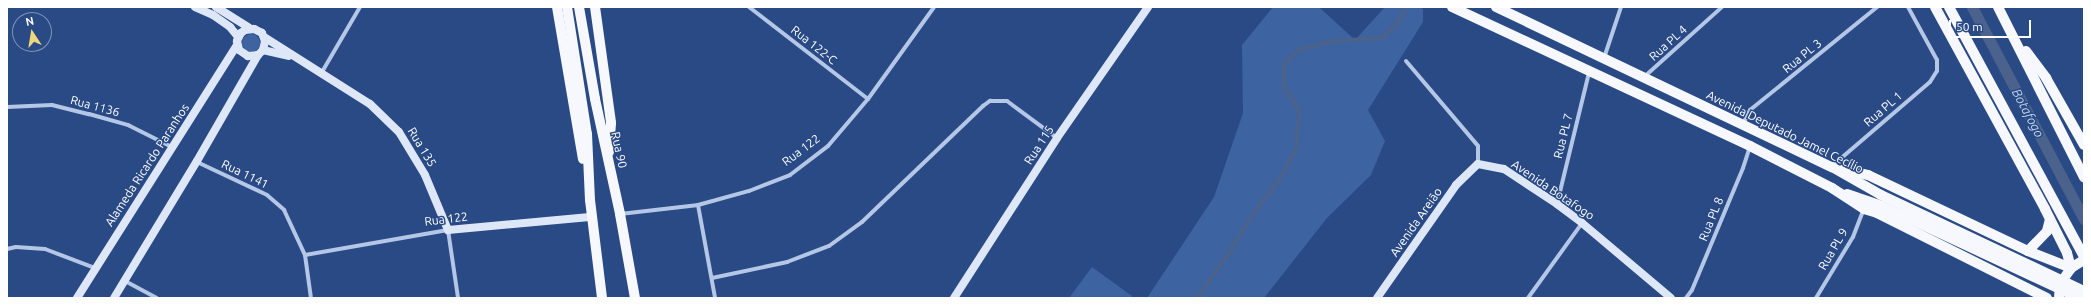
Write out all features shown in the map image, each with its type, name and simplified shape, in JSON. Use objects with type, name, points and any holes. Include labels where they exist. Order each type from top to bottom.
[{"type":"main road","points":[[557,7],[590,200],[602,298]]},
{"type":"main road","points":[[567,7],[587,134],[590,200]]},
{"type":"main road","name":"Rua 90","points":[[579,7],[595,99],[620,214],[635,298]]},
{"type":"main road","points":[[594,7],[611,123],[609,168]]},
{"type":"main road","points":[[1452,7],[1750,146],[1832,188],[1864,209],[1877,213],[2047,298]]},
{"type":"main road","name":"Avenida Deputado Jamel Cecílio","points":[[1496,7],[1743,124],[1832,167],[1881,195],[2084,291]]},
{"type":"main road","points":[[1935,7],[2050,219],[2067,253],[2071,268]]},
{"type":"main road","points":[[1949,7],[2083,259],[2071,268],[2060,284],[2059,298]]},
{"type":"main road","points":[[1998,7],[2014,34],[2084,177]]},
{"type":"main road","points":[[2014,34],[2046,78],[2084,145]]},
{"type":"main road","points":[[1832,167],[1868,175],[2028,252],[2071,268]]},
{"type":"main road","points":[[1832,188],[1882,206],[2079,298]]},
{"type":"main road","points":[[2028,252],[2047,231],[2050,219]]},
{"type":"street","points":[[195,7],[219,19],[230,27],[243,54],[248,56],[261,52]]},
{"type":"street","points":[[114,298],[265,46],[264,37],[258,30],[249,28],[216,7]]},
{"type":"street","points":[[322,72],[360,7]]},
{"type":"street","name":"Rua 122-C","points":[[748,7],[868,99]]},
{"type":"street","name":"Rua 122","points":[[620,214],[698,205],[749,191],[790,175],[828,146],[868,99],[934,7]]},
{"type":"street","name":"Rua 115","points":[[954,298],[1057,138],[1148,7]]},
{"type":"street","points":[[1604,58],[1621,7]]},
{"type":"street","name":"Rua PL 4","points":[[1644,77],[1722,7]]},
{"type":"street","name":"Rua PL 3","points":[[1743,124],[1750,110],[1878,7]]},
{"type":"street","name":"Rua PL 1","points":[[1832,167],[1930,82],[1937,72],[1936,60],[1908,7]]},
{"type":"street","points":[[238,41],[241,33],[249,28]]},
{"type":"street","name":"Rua 135","points":[[264,37],[294,58],[322,72],[370,104],[399,132],[425,175],[448,230],[458,298]]},
{"type":"street","name":"Alameda Ricardo Paranhos","points":[[77,298],[238,41]]},
{"type":"street","name":"Rua 135","points":[[261,52],[294,58]]},
{"type":"street","points":[[1406,61],[1478,146],[1478,164]]},
{"type":"street","name":"Rua PL 7","points":[[1557,204],[1590,72]]},
{"type":"street","points":[[712,278],[787,262],[829,246],[862,222],[990,101],[1007,101],[1057,138]]},
{"type":"street","name":"Rua 1136","points":[[7,107],[52,105],[128,125],[172,147]]},
{"type":"street","name":"Rua PL 8","points":[[1686,298],[1692,290],[1743,168],[1750,146]]},
{"type":"street","name":"Rua 1141","points":[[197,161],[267,195],[284,210],[305,255],[311,298]]},
{"type":"street","name":"Avenida Botafogo","points":[[1478,164],[1504,169],[1557,204],[1582,223],[1671,298]]},
{"type":"street","name":"Avenida Areião","points":[[1377,298],[1456,185],[1478,164]]},
{"type":"street","points":[[698,205],[715,298]]},
{"type":"street","name":"Rua PL 9","points":[[1816,298],[1852,237],[1864,209]]},
{"type":"street","name":"Rua 122","points":[[305,255],[448,230],[592,217]]},
{"type":"street","points":[[1528,298],[1582,223]]},
{"type":"street","points":[[7,249],[16,247],[46,249],[95,268]]},
{"type":"street","points":[[125,281],[157,298]]},
{"type":"shaded area","points":[[1273,7],[1319,7],[1355,40],[1385,7],[1419,7],[1423,9],[1423,22],[1368,110],[1385,141],[1371,175],[1327,218],[1264,298],[1147,298],[1214,197],[1243,113],[1242,45]]},
{"type":"shaded area","points":[[251,34],[257,37],[260,43],[257,49],[251,52],[245,49],[242,43],[245,37]]},
{"type":"shaded area","points":[[1092,267],[1132,296],[1130,298],[1069,298]]},
{"type":"waterway","points":[[1197,298],[1228,255],[1253,214],[1278,182],[1296,149],[1299,111],[1284,87],[1284,64],[1299,50],[1333,41],[1382,38],[1393,28],[1407,7]]},
{"type":"waterway","name":"Botafogo","points":[[1972,7],[2084,219]]}]
